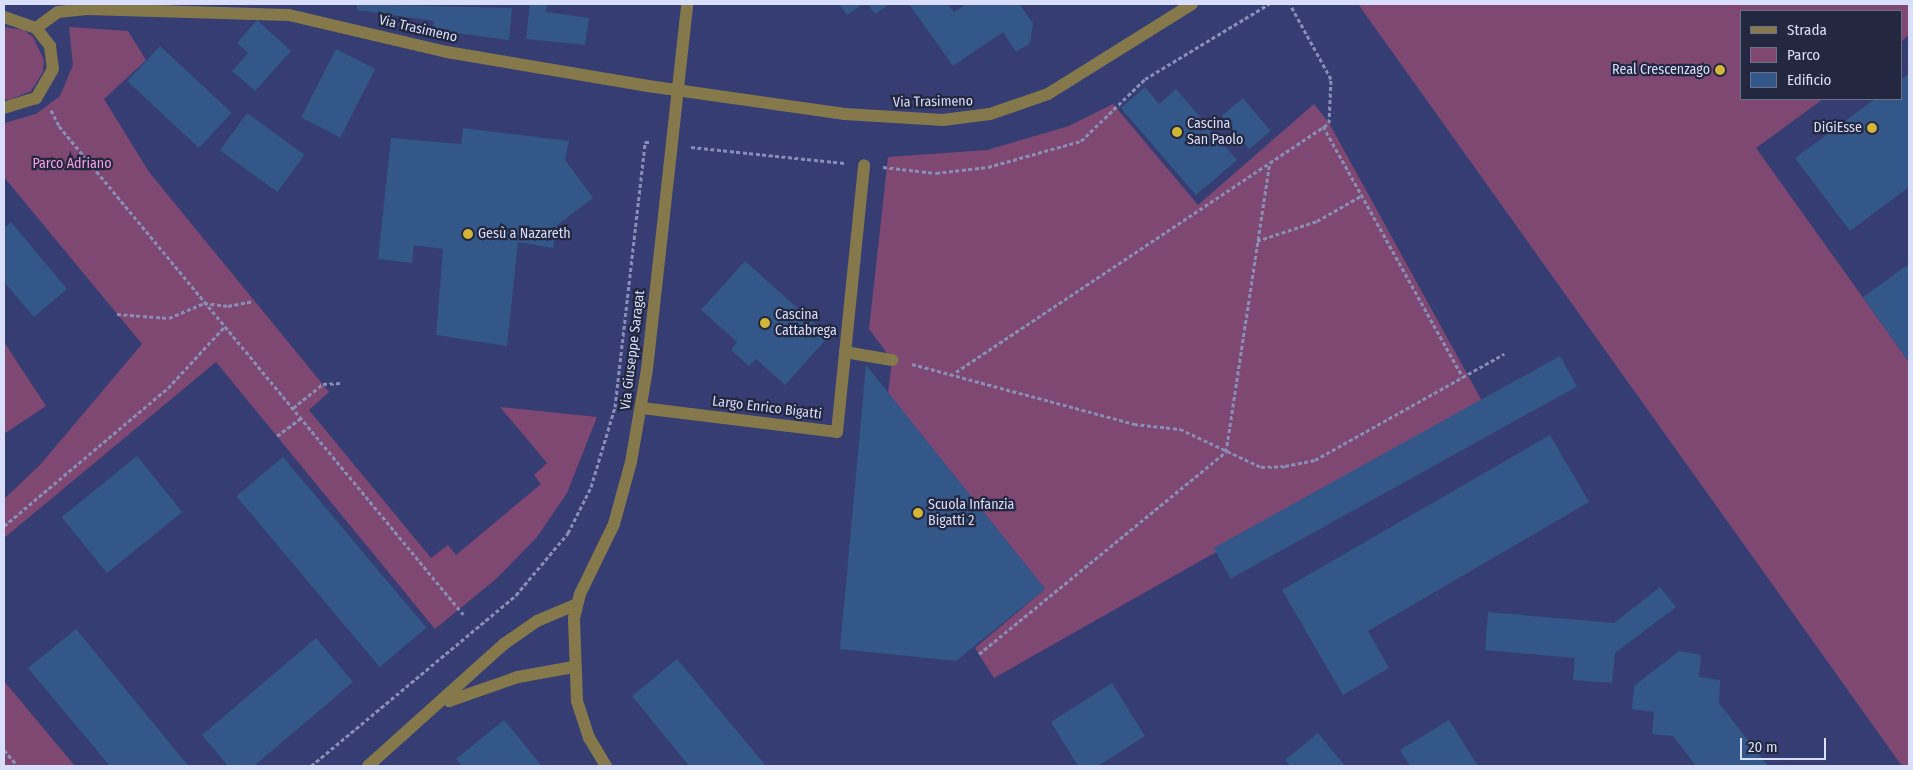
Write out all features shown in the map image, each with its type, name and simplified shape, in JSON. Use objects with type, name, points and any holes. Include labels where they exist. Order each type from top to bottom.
[{"type":"street","points":[[678,90],[688,4]]},
{"type":"street","name":"Via Trasimeno","points":[[36,28],[58,12],[87,9],[290,15],[460,54],[678,90],[859,116],[969,118],[1014,107],[1058,89],[1192,4]]},
{"type":"street","points":[[4,17],[36,28],[52,58],[48,83],[27,104],[4,108]]},
{"type":"street","name":"Via Giuseppe Saragat","points":[[606,766],[582,720],[573,667],[577,604],[618,512],[640,412],[678,90]]},
{"type":"street","name":"Largo Enrico Bigatti","points":[[640,412],[642,408],[837,432],[864,165]]},
{"type":"street","points":[[845,352],[892,360]]},
{"type":"street","points":[[368,766],[444,702],[520,632],[577,604]]},
{"type":"street","points":[[444,702],[518,677],[573,667]]},
{"type":"path","points":[[956,372],[1329,123],[1331,79],[1290,4]]},
{"type":"path","points":[[50,104],[59,126],[204,304],[464,614]]},
{"type":"path","points":[[1323,126],[1463,378]]},
{"type":"path","points":[[311,766],[516,595],[568,533],[591,487],[615,408],[645,142]]},
{"type":"path","points":[[979,654],[1226,452],[1270,162]]},
{"type":"path","points":[[1257,241],[1317,221],[1361,196]]},
{"type":"path","points":[[117,314],[170,318],[204,304],[228,306],[254,301]]},
{"type":"path","points":[[4,526],[168,388],[224,327]]},
{"type":"path","points":[[892,360],[956,372],[1134,424],[1180,429],[1226,452],[1261,466],[1315,460],[1504,354]]},
{"type":"path","points":[[293,408],[322,384],[341,383]]},
{"type":"path","points":[[277,436],[301,418]]},
{"type":"path","points":[[4,750],[18,766]]},
{"type":"green space","points":[[1358,4],[1909,4],[1909,35],[1903,40],[1903,10],[1740,10],[1740,100],[1822,100],[1756,148],[1909,362],[1909,766],[1902,766]]},
{"type":"green space","points":[[4,27],[24,30],[33,37],[44,60],[43,72],[31,91],[9,100],[4,99]]},
{"type":"green space","name":"Parco Adriano","points":[[69,27],[128,31],[146,60],[104,99],[149,172],[329,392],[309,410],[431,558],[448,545],[456,555],[541,484],[534,475],[547,463],[500,407],[597,417],[567,493],[537,537],[496,579],[435,629],[216,362],[4,538],[4,499],[40,465],[142,344],[4,177],[4,123],[36,114],[60,96],[73,65]]},
{"type":"green space","points":[[1113,104],[1198,205],[1314,104],[1329,123],[1482,401],[994,678],[975,648],[1045,589],[888,393],[892,360],[869,329],[888,157],[987,150],[1069,126]]},
{"type":"green space","points":[[4,342],[46,406],[4,434]]},
{"type":"green space","points":[[4,681],[75,766],[4,766]]},
{"type":"building","points":[[357,4],[512,8],[509,40],[433,30],[434,21],[357,10]]},
{"type":"building","points":[[530,4],[547,4],[546,12],[589,18],[585,45],[526,39]]},
{"type":"building","points":[[839,4],[863,4],[847,15]]},
{"type":"building","points":[[868,4],[890,4],[875,14]]},
{"type":"building","points":[[909,4],[948,4],[954,12],[966,4],[1019,4],[1033,23],[1030,43],[1016,52],[1003,32],[953,66]]},
{"type":"building","points":[[257,20],[291,51],[255,91],[232,71],[248,53],[237,43]]},
{"type":"building","points":[[160,46],[232,113],[199,148],[127,81]]},
{"type":"building","points":[[336,49],[375,69],[340,138],[301,118]]},
{"type":"building","name":"DiGiEsse","points":[[1909,74],[1909,187],[1850,231],[1795,158],[1874,100],[1903,100],[1903,78]]},
{"type":"building","name":"Cascina San Paolo","points":[[1145,87],[1159,104],[1176,89],[1237,160],[1196,195],[1121,108]]},
{"type":"building","points":[[1243,98],[1271,131],[1249,149],[1222,116]]},
{"type":"building","points":[[247,113],[304,155],[277,192],[220,150]]},
{"type":"building","name":"Gesù a Nazareth","points":[[463,128],[569,141],[565,160],[593,198],[557,225],[553,248],[518,242],[507,346],[436,335],[443,249],[414,245],[412,263],[378,259],[391,138],[461,144]]},
{"type":"building","points":[[11,222],[67,289],[34,317],[4,282],[4,228]]},
{"type":"building","name":"Cascina Cattabrega","points":[[745,261],[829,336],[785,385],[756,359],[749,366],[731,350],[737,342],[701,310]]},
{"type":"building","points":[[1909,264],[1909,362],[1863,297]]},
{"type":"building","points":[[1560,356],[1577,387],[1231,579],[1214,548]]},
{"type":"building","name":"Scuola Infanzia Bigatti 2","points":[[866,365],[1045,589],[956,661],[840,649]]},
{"type":"building","points":[[1550,435],[1589,502],[1368,631],[1389,668],[1343,695],[1282,590]]},
{"type":"building","points":[[137,456],[182,512],[107,573],[62,517]]},
{"type":"building","points":[[283,457],[426,628],[380,667],[236,496]]},
{"type":"building","points":[[1660,587],[1676,607],[1615,653],[1612,683],[1573,680],[1575,658],[1485,650],[1488,612],[1614,623]]},
{"type":"building","points":[[76,629],[189,766],[110,766],[28,668]]},
{"type":"building","points":[[316,638],[353,682],[254,766],[228,766],[202,735]]},
{"type":"building","points":[[1679,651],[1701,655],[1699,677],[1720,680],[1719,703],[1768,766],[1696,766],[1673,736],[1652,734],[1654,712],[1632,709],[1634,686]]},
{"type":"building","points":[[677,659],[766,766],[689,766],[632,696]]},
{"type":"building","points":[[1112,683],[1145,736],[1098,766],[1078,766],[1051,722]]},
{"type":"building","points":[[504,720],[542,766],[462,766],[456,759]]},
{"type":"building","points":[[1449,720],[1478,766],[1410,766],[1400,750]]},
{"type":"building","points":[[1318,733],[1345,766],[1290,766],[1285,760]]},
{"type":"place","name":"Real Crescenzago","points":[[1720,70]]},
{"type":"place","name":"DiGiEsse","points":[[1872,128]]},
{"type":"place","name":"Cascina San Paolo","points":[[1177,132]]},
{"type":"place","name":"Gesù a Nazareth","points":[[468,234]]},
{"type":"place","name":"Cascina Cattabrega","points":[[765,323]]},
{"type":"place","name":"Scuola Infanzia Bigatti 2","points":[[918,513]]}]
